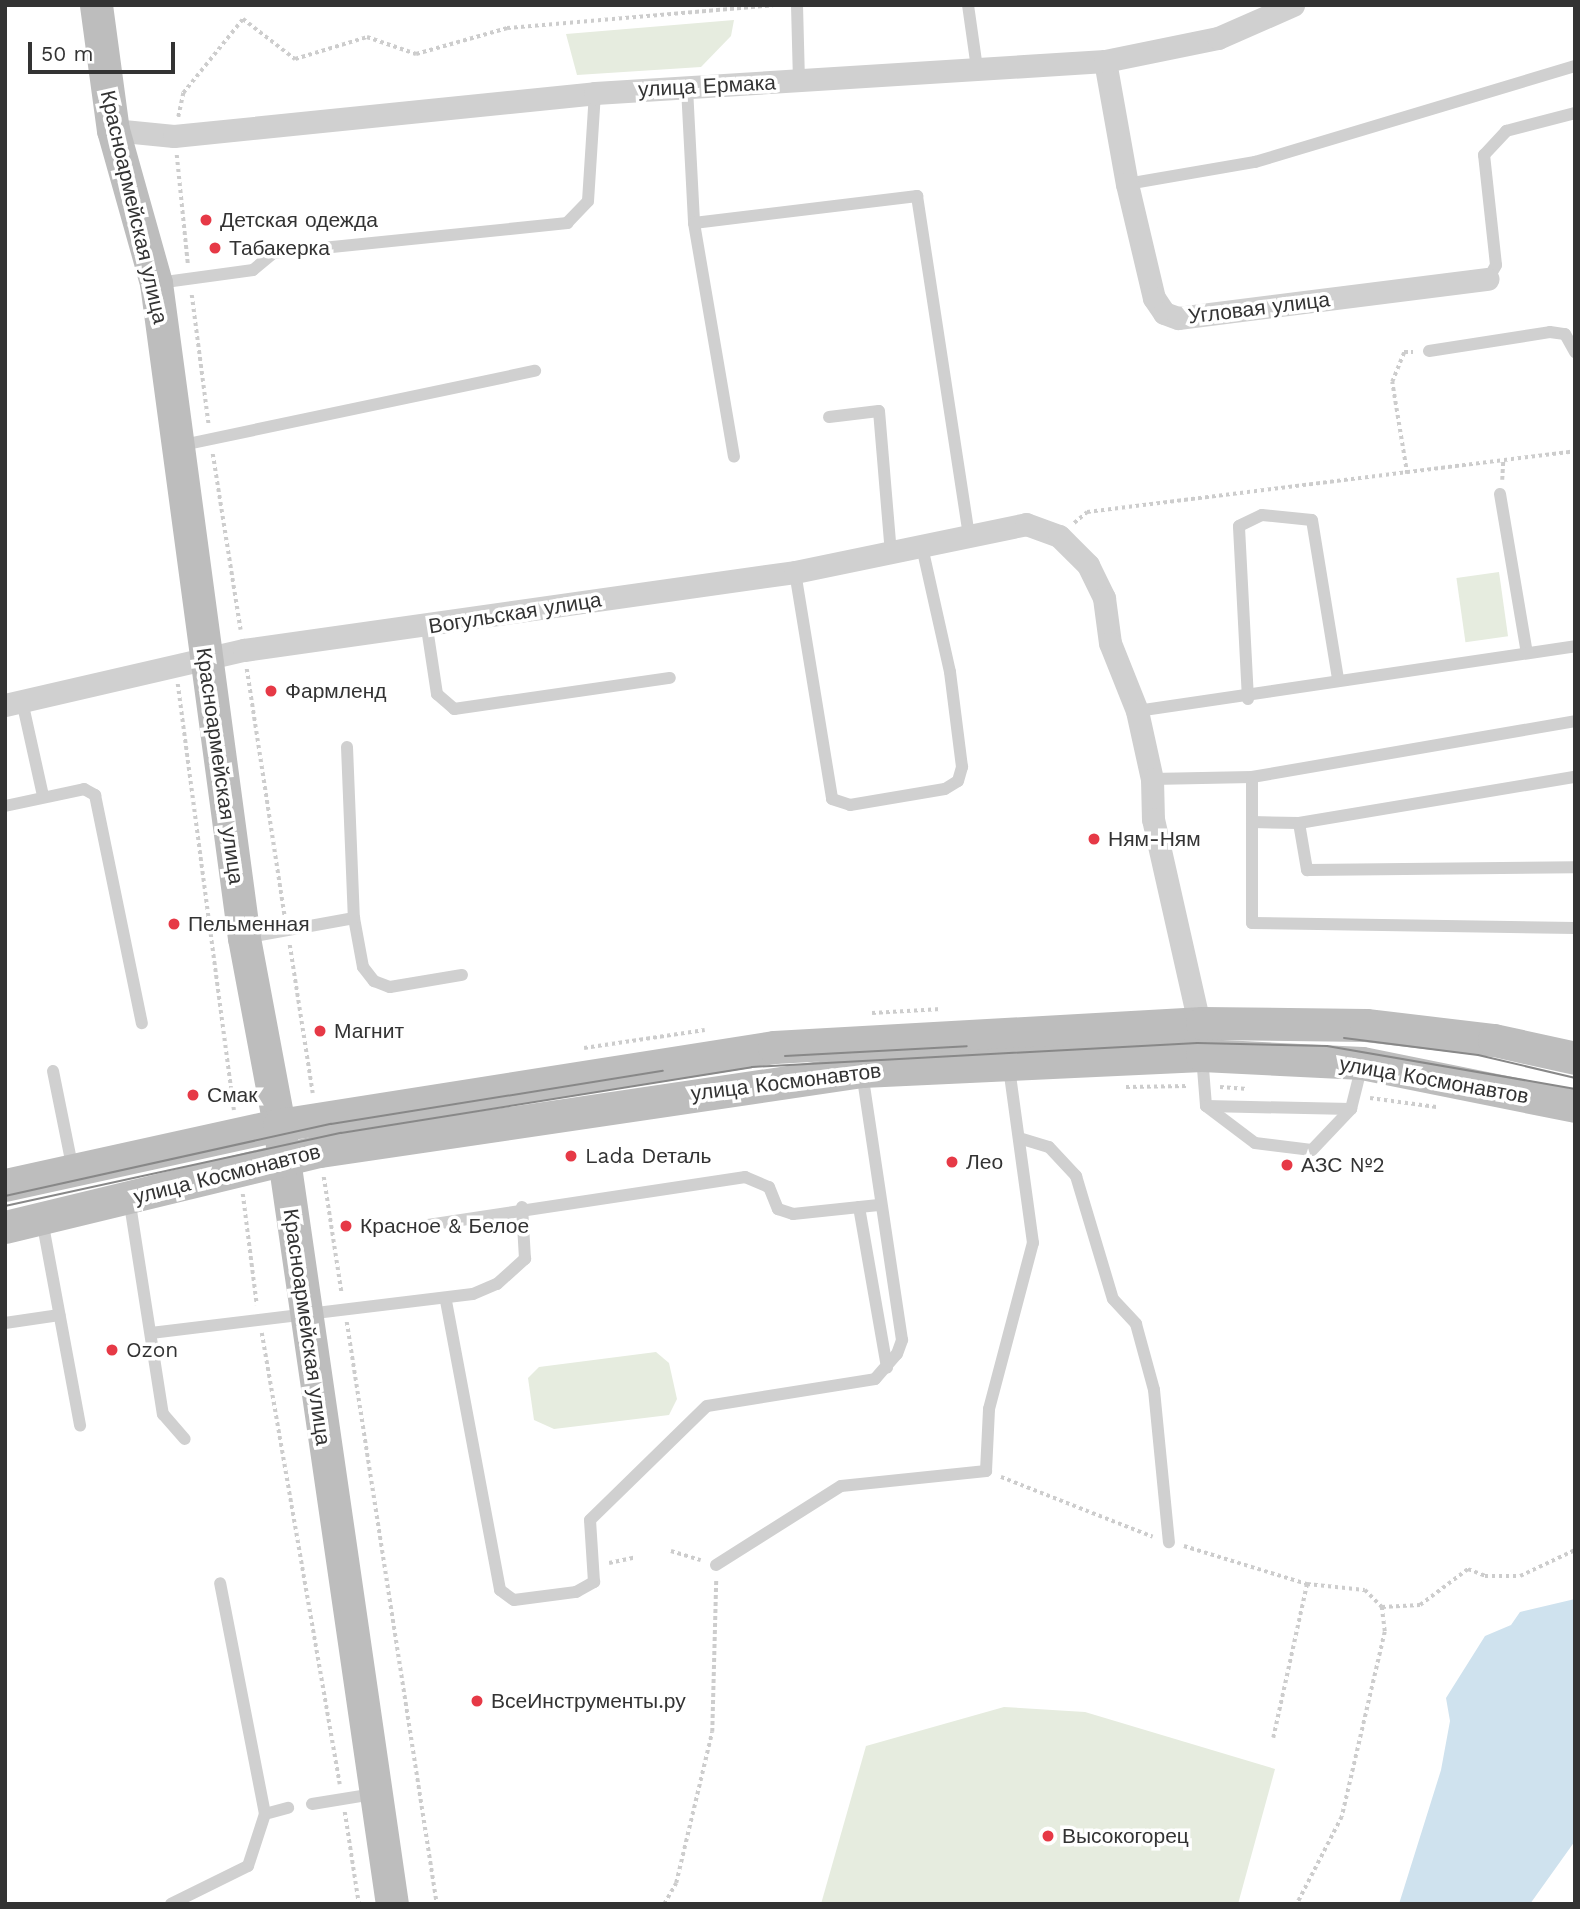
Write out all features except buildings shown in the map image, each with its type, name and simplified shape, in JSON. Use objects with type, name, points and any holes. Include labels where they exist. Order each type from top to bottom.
[{"type":"main road","name":"Красноармейская улица","points":[[96,5],[113,130],[156,283],[178,446],[191,663],[279,1125],[304,1314],[392,1904]]},
{"type":"main road","name":"улица Космонавтов","points":[[5,1227],[284,1159],[318,1135],[774,1047],[1202,1023],[1366,1024],[1494,1040],[1575,1058]]},
{"type":"main road","name":"улица Космонавтов","points":[[5,1185],[279,1125],[318,1135],[862,1071],[1008,1063],[1202,1055],[1363,1063],[1575,1105]]},
{"type":"street","name":"улица Ермака","points":[[113,130],[174,135],[595,93],[1105,61],[1218,38],[1293,5]]},
{"type":"street","name":"Угловая улица","points":[[1105,61],[1127,184],[1154,298],[1164,313],[1178,318],[1488,279]]},
{"type":"street","name":"Вогульская улица","points":[[13,703],[244,650],[427,628],[795,572],[1026,524],[1059,536]]},
{"type":"street","points":[[1059,536],[1088,565],[1104,598],[1110,643],[1137,711],[1152,779],[1153,819],[1202,1023],[1202,1055]]},
{"type":"lane","points":[[797,5],[799,81]]},
{"type":"lane","points":[[968,5],[977,68]]},
{"type":"lane","points":[[1127,184],[1255,162],[1575,66]]},
{"type":"lane","points":[[687,88],[694,223],[734,457]]},
{"type":"lane","points":[[156,283],[253,270],[273,253],[567,223],[588,201],[595,93]]},
{"type":"lane","points":[[1488,279],[1496,265],[1484,155],[1507,131],[1575,113]]},
{"type":"lane","points":[[694,223],[917,197],[969,536]]},
{"type":"lane","points":[[1429,351],[1550,332],[1565,334],[1575,352]]},
{"type":"lane","points":[[178,446],[535,371]]},
{"type":"lane","points":[[829,416],[879,411],[891,553]]},
{"type":"lane","points":[[1500,494],[1527,653]]},
{"type":"lane","points":[[1248,699],[1239,526],[1262,515],[1312,520],[1338,679]]},
{"type":"lane","points":[[795,572],[832,799],[850,805],[946,789],[958,781],[962,766],[950,672],[922,547]]},
{"type":"lane","points":[[427,628],[437,694],[454,709],[670,678]]},
{"type":"lane","points":[[1137,711],[1248,699],[1338,679],[1575,646]]},
{"type":"lane","points":[[13,703],[43,796]]},
{"type":"lane","points":[[1152,779],[1252,778],[1575,721]]},
{"type":"lane","points":[[347,747],[354,918],[363,967],[374,981],[390,987],[462,975]]},
{"type":"lane","points":[[1252,822],[1298,823],[1575,777]]},
{"type":"lane","points":[[1252,778],[1252,923],[1575,928]]},
{"type":"lane","points":[[5,806],[84,789],[102,806],[142,1023]]},
{"type":"lane","points":[[1298,823],[1307,870],[1575,867]]},
{"type":"lane","points":[[244,938],[354,918]]},
{"type":"lane","points":[[1202,1055],[1206,1106],[1255,1143],[1312,1150],[1351,1110],[1363,1063]]},
{"type":"lane","points":[[716,1565],[841,1486],[986,1471],[989,1409],[1033,1242],[1008,1063]]},
{"type":"lane","points":[[53,1071],[73,1171]]},
{"type":"lane","points":[[446,1301],[500,1590],[514,1600],[576,1592],[594,1582],[597,1566],[590,1520],[707,1406],[875,1379],[887,1368],[902,1340],[879,1205],[862,1071]]},
{"type":"lane","points":[[1206,1106],[1351,1110]]},
{"type":"lane","points":[[1019,1138],[1049,1147],[1076,1176],[1113,1299],[1136,1324],[1154,1391],[1169,1542]]},
{"type":"lane","points":[[428,1225],[522,1206],[745,1177],[769,1186],[778,1209],[793,1214],[879,1205]]},
{"type":"lane","points":[[129,1198],[163,1414],[185,1439]]},
{"type":"lane","points":[[151,1333],[259,1318],[446,1301],[497,1284],[525,1259],[522,1206]]},
{"type":"lane","points":[[859,1207],[887,1368]]},
{"type":"lane","points":[[42,1220],[80,1426]]},
{"type":"lane","points":[[5,1323],[59,1315]]},
{"type":"lane","points":[[171,1904],[248,1866],[265,1814],[220,1583]]},
{"type":"lane","points":[[312,1804],[375,1794]]},
{"type":"lane","points":[[265,1814],[288,1808]]},
{"type":"path","points":[[437,1904],[211,440],[174,135],[183,93],[243,19],[295,59],[367,37],[416,54],[508,27],[773,5]]},
{"type":"path","points":[[1407,474],[1392,382],[1404,352],[1429,351]]},
{"type":"path","points":[[1059,536],[1087,512],[1575,451]]},
{"type":"path","points":[[191,663],[237,1135]]},
{"type":"path","points":[[240,1169],[259,1318],[359,1904]]},
{"type":"path","points":[[986,1471],[1169,1542],[1307,1584],[1365,1590],[1382,1607],[1385,1632],[1342,1817],[1297,1904]]},
{"type":"path","points":[[1382,1607],[1420,1605],[1468,1569],[1485,1576],[1520,1577],[1575,1550]]},
{"type":"path","points":[[664,1904],[676,1883],[712,1731],[716,1565],[671,1551]]},
{"type":"path","points":[[597,1566],[633,1558]]},
{"type":"path","points":[[1273,1738],[1307,1584]]},
{"type":"shaded area","points":[[734,20],[731,36],[701,67],[577,75],[566,34]]},
{"type":"shaded area","points":[[1499,572],[1508,636],[1465,642],[1456,578]]},
{"type":"shaded area","points":[[656,1352],[669,1363],[677,1399],[669,1415],[554,1429],[534,1420],[528,1378],[539,1367]]},
{"type":"shaded area","name":"Высокогорец","points":[[1004,1707],[1085,1712],[1275,1769],[1238,1904],[821,1904],[866,1746]]},
{"type":"water","points":[[1575,1599],[1575,1841],[1530,1904],[1399,1904],[1441,1770],[1450,1721],[1446,1698],[1485,1636],[1511,1625],[1520,1612]]},
{"type":"tram line","points":[[1344,1038],[1478,1055],[1575,1078]]},
{"type":"tram line","points":[[5,1206],[341,1133],[752,1067],[1197,1043],[1327,1046],[1575,1089]]},
{"type":"tram line","points":[[785,1056],[967,1046]]},
{"type":"tram line","points":[[5,1196],[331,1124],[663,1071]]},
{"type":"place","name":"Детская одежда","points":[[206,220]]},
{"type":"place","name":"Табакерка","points":[[215,248]]},
{"type":"place","name":"Фармленд","points":[[271,691]]},
{"type":"place","name":"Ням-Ням","points":[[1094,839]]},
{"type":"place","name":"Пельменная","points":[[174,924]]},
{"type":"place","name":"Магнит","points":[[320,1031]]},
{"type":"place","name":"Смак","points":[[193,1095]]},
{"type":"place","name":"Lada Dеталь","points":[[571,1156]]},
{"type":"place","name":"Лео","points":[[952,1162]]},
{"type":"place","name":"АЗС №2","points":[[1287,1165]]},
{"type":"place","name":"Красное & Белое","points":[[346,1226]]},
{"type":"place","name":"Ozon","points":[[112,1350]]},
{"type":"place","name":"ВсеИнструменты.ру","points":[[477,1701]]},
{"type":"place","name":"Высокогорец","points":[[1048,1836]]}]
